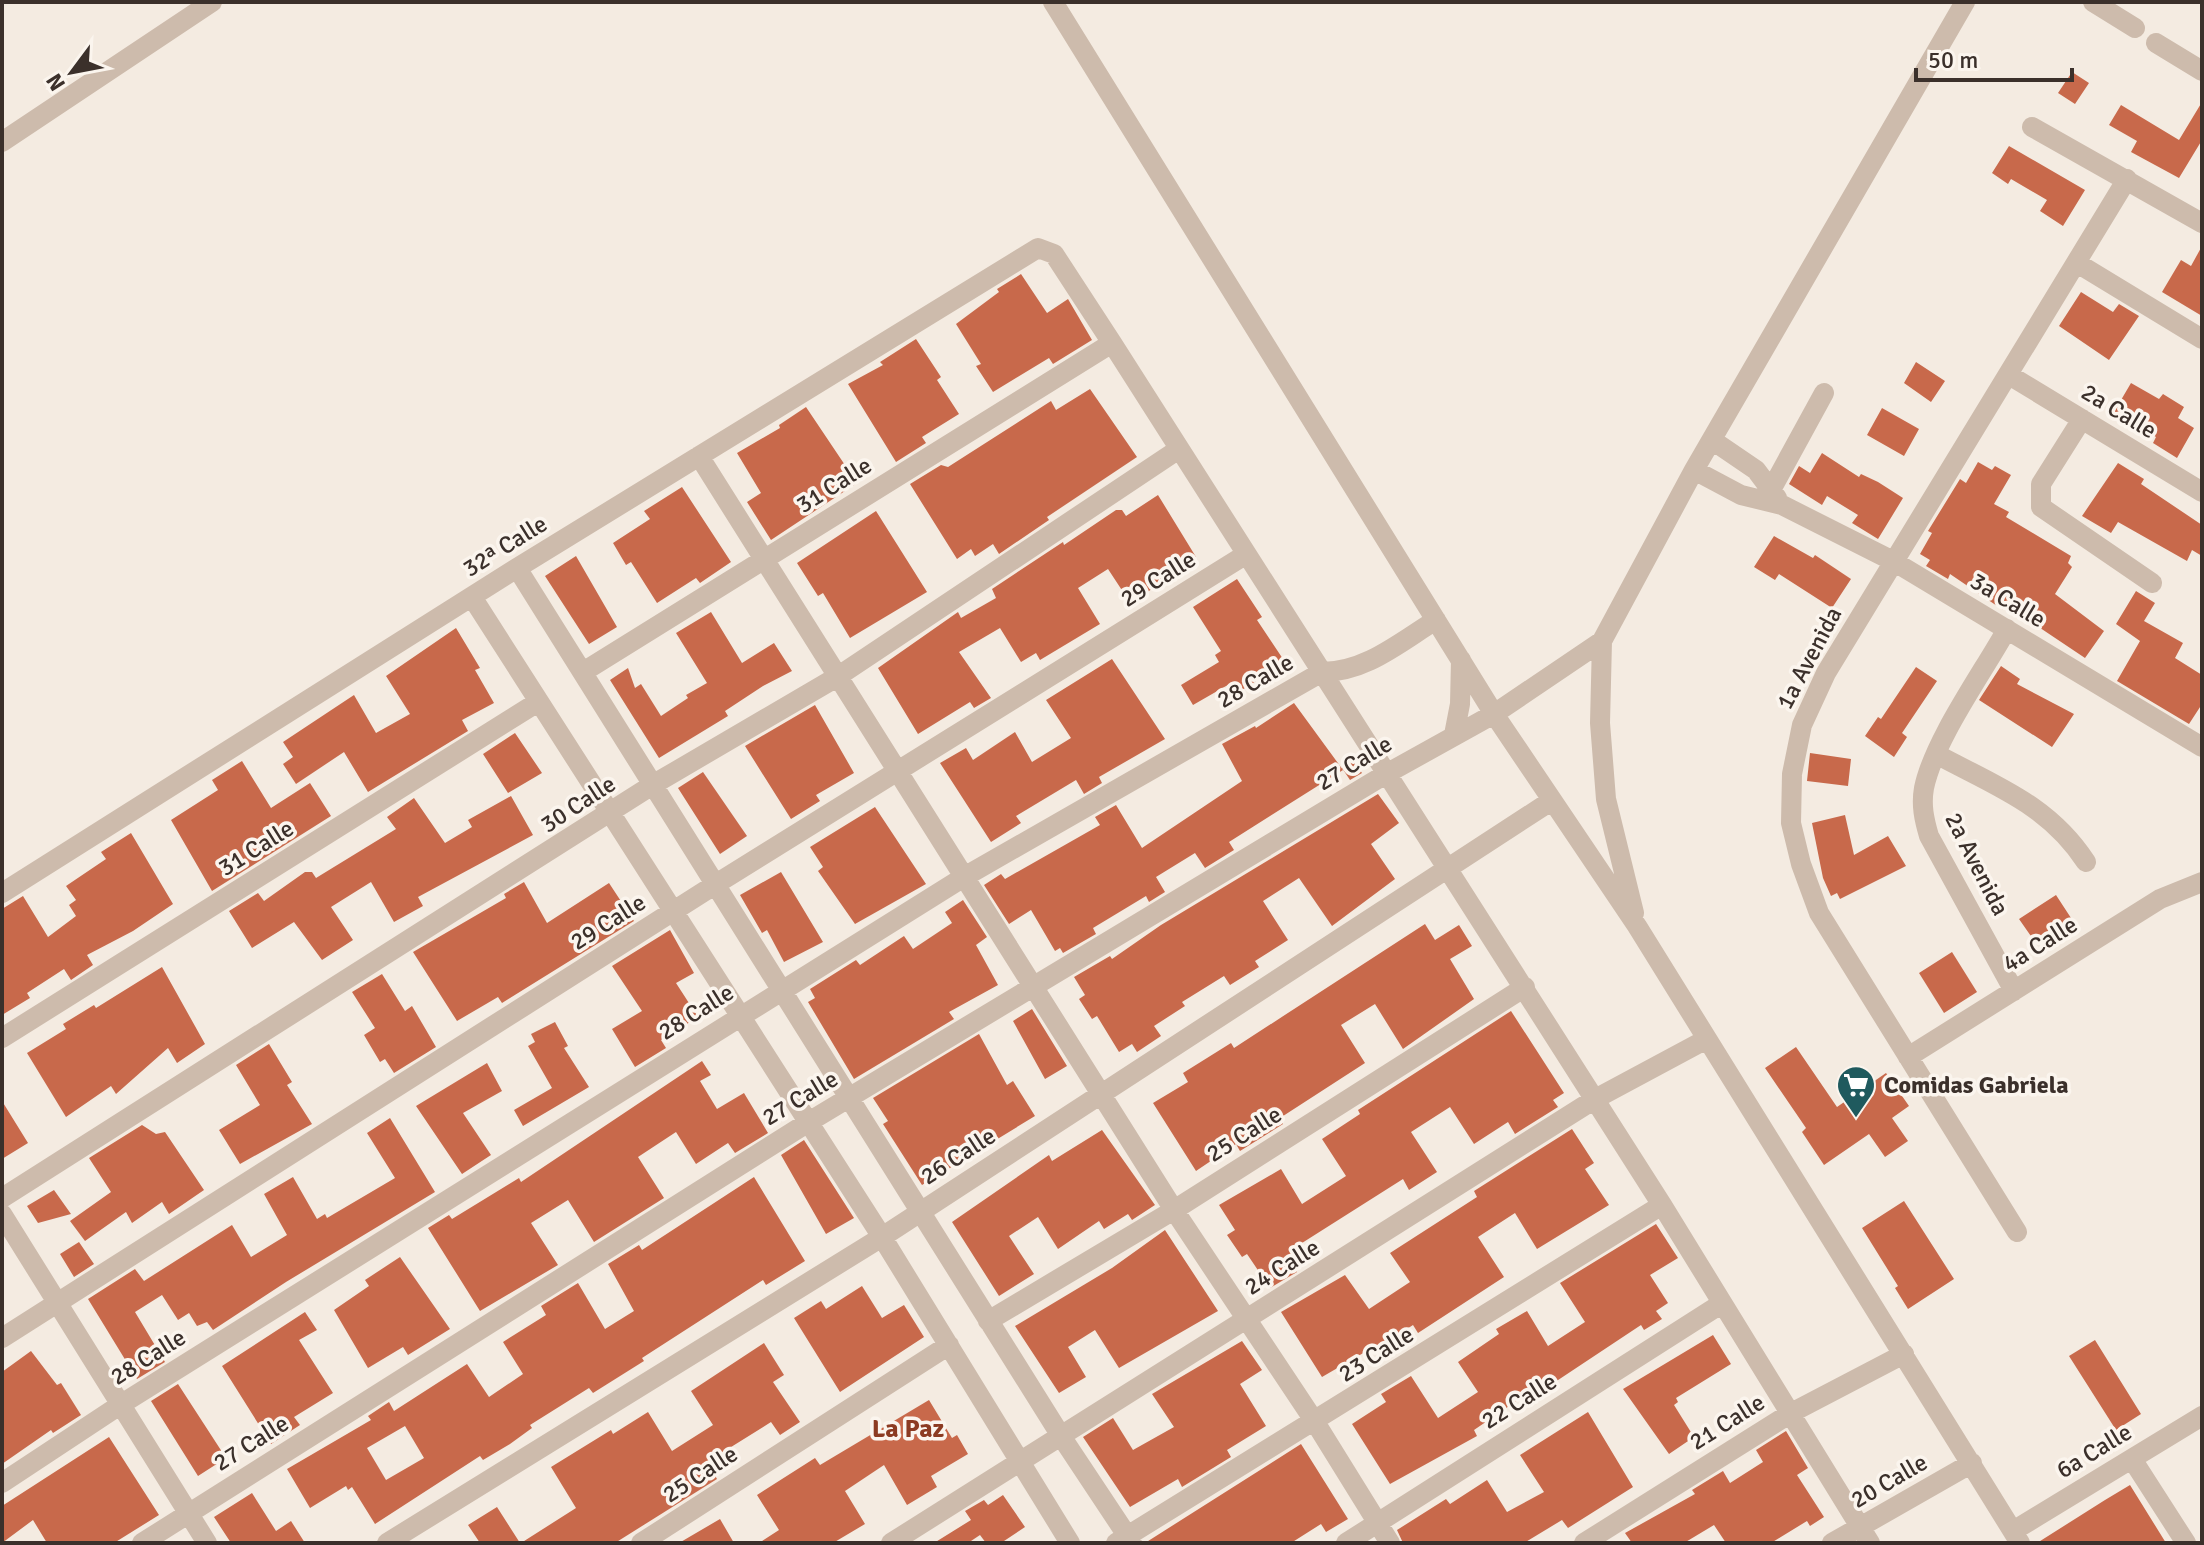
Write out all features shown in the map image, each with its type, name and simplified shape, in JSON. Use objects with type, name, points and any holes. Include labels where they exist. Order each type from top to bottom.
[{"type":"street","points":[[2,142],[212,2]]},
{"type":"street","points":[[1053,2],[1494,714],[1637,926],[2016,1537]]},
{"type":"street","points":[[1637,926],[1606,799],[1600,723],[1602,641],[1694,470],[1965,2]]},
{"type":"street","points":[[2093,2],[2135,28]]},
{"type":"street","points":[[2156,43],[2202,71]]},
{"type":"street","points":[[2032,127],[2202,223]]},
{"type":"street","name":"1a Avenida","points":[[2017,1232],[1819,913],[1791,823],[1792,774],[1802,725],[1826,673],[2127,179]]},
{"type":"street","name":"32ª Calle","points":[[2,893],[517,568],[1038,248],[1054,254],[1112,343]]},
{"type":"street","points":[[2077,263],[2202,339]]},
{"type":"street","points":[[1112,343],[1245,555],[1525,987],[1865,1535]]},
{"type":"street","name":"31 Calle","points":[[583,672],[1112,343]]},
{"type":"street","name":"2a Calle","points":[[2009,375],[2202,492]]},
{"type":"street","points":[[1776,497],[1824,393]]},
{"type":"street","points":[[2082,419],[2041,484],[2041,507],[2152,583]]},
{"type":"street","name":"3a Calle","points":[[1712,440],[1756,470],[1776,497],[1893,561],[2202,747]]},
{"type":"street","name":"30 Calle","points":[[2,1198],[654,784],[837,677],[1179,449]]},
{"type":"street","points":[[699,456],[1174,1210],[1315,1422],[1390,1543]]},
{"type":"street","name":"3a Calle","points":[[1694,470],[1741,495],[1776,497]]},
{"type":"street","name":"29 Calle","points":[[2,1338],[671,912],[1245,555]]},
{"type":"street","points":[[517,568],[1125,1541]]},
{"type":"street","points":[[472,597],[882,1237],[1070,1543]]},
{"type":"street","name":"28 Calle","points":[[2,1483],[120,1405],[964,877],[1322,672],[1355,668],[1387,652],[1436,620]]},
{"type":"street","name":"2a Avenida","points":[[2007,629],[1936,754],[1924,787],[1922,811],[1929,836],[2014,991]]},
{"type":"street","name":"27 Calle","points":[[142,1543],[807,1123],[1386,774],[1494,714],[1602,641]]},
{"type":"street","points":[[1454,735],[1460,704],[1461,660]]},
{"type":"street","name":"31 Calle","points":[[2,1038],[538,702]]},
{"type":"street","points":[[1936,754],[2036,807],[2067,833],[2086,862]]},
{"type":"street","name":"26 Calle","points":[[387,1543],[882,1237],[1448,871],[1551,801]]},
{"type":"street","name":"4a Calle","points":[[1908,1057],[2160,899],[2202,882]]},
{"type":"street","name":"25 Calle","points":[[988,1321],[1174,1210],[1525,987]]},
{"type":"street","name":"24 Calle","points":[[891,1543],[1595,1099],[1705,1040]]},
{"type":"street","name":"23 Calle","points":[[1125,1541],[1662,1205]]},
{"type":"street","points":[[2,1214],[207,1543]]},
{"type":"street","name":"22 Calle","points":[[1346,1543],[1721,1304]]},
{"type":"street","name":"25 Calle","points":[[641,1543],[949,1345]]},
{"type":"street","name":"21 Calle","points":[[1584,1543],[1791,1413],[1904,1354]]},
{"type":"street","name":"6a Calle","points":[[2016,1537],[2202,1416]]},
{"type":"street","points":[[2132,1459],[2186,1543]]},
{"type":"street","name":"20 Calle","points":[[1832,1543],[1865,1535],[1972,1463]]},
{"type":"building","points":[[2072,72],[2089,83],[2075,104],[2058,93]]},
{"type":"building","points":[[2202,102],[2202,140],[2179,178],[2131,152],[2137,141],[2109,125],[2121,105],[2179,140]]},
{"type":"building","points":[[2009,146],[2085,190],[2063,226],[2040,211],[2047,200],[2011,179],[2008,184],[1992,173]]},
{"type":"building","points":[[2202,246],[2202,316],[2162,292],[2181,260],[2191,266]]},
{"type":"building","points":[[1021,274],[1047,313],[1068,299],[1092,340],[1053,364],[1049,358],[993,392],[976,366],[981,364],[956,324],[999,292],[997,289]]},
{"type":"building","points":[[2081,292],[2113,312],[2119,304],[2139,316],[2109,360],[2059,326]]},
{"type":"building","points":[[916,339],[941,377],[937,380],[959,414],[922,437],[926,443],[896,462],[848,384],[883,365],[880,362]]},
{"type":"building","points":[[1916,362],[1945,381],[1931,402],[1904,383]]},
{"type":"building","points":[[2131,383],[2159,399],[2163,394],[2184,407],[2178,418],[2194,428],[2177,458],[2153,443],[2156,437],[2114,412]]},
{"type":"building","points":[[1090,389],[1137,457],[1047,517],[1049,520],[999,554],[993,544],[975,556],[971,549],[957,559],[910,484],[941,465],[948,467],[1051,401],[1056,410]]},
{"type":"building","points":[[806,407],[857,483],[771,540],[747,502],[761,493],[737,453],[780,428],[779,425]]},
{"type":"building","points":[[1882,408],[1919,429],[1904,456],[1867,435]]},
{"type":"building","points":[[1822,453],[1859,477],[1861,474],[1878,482],[1903,498],[1878,539],[1852,523],[1858,515],[1827,496],[1822,505],[1789,484],[1799,466],[1810,473]]},
{"type":"building","points":[[1978,462],[1992,470],[1995,466],[2011,475],[1994,504],[2009,512],[2006,517],[2071,556],[2068,563],[2072,567],[2055,594],[2104,631],[2085,658],[2024,617],[2005,607],[2003,610],[1950,574],[1948,579],[1926,566],[1930,560],[1920,554],[1932,533],[1928,531],[1960,479],[1966,483]]},
{"type":"building","points":[[2118,463],[2144,479],[2141,484],[2202,525],[2202,556],[2192,550],[2187,561],[2118,522],[2111,533],[2082,516]]},
{"type":"building","points":[[682,487],[731,562],[700,583],[696,578],[657,603],[631,562],[626,565],[613,543],[650,519],[644,511]]},
{"type":"building","points":[[1158,495],[1196,557],[1131,604],[1108,569],[1078,588],[1100,624],[1040,660],[1036,653],[1021,662],[1000,628],[959,652],[991,698],[974,708],[970,702],[918,734],[878,668],[958,612],[961,618],[996,598],[992,589],[1063,542],[1064,545],[1116,510],[1122,510],[1126,516]]},
{"type":"building","points":[[876,511],[927,592],[850,638],[823,593],[818,596],[797,563]]},
{"type":"building","points":[[1774,536],[1813,558],[1815,555],[1851,579],[1832,608],[1779,574],[1775,580],[1754,567]]},
{"type":"building","points":[[576,556],[617,627],[589,644],[545,576]]},
{"type":"building","points":[[1237,579],[1262,617],[1257,620],[1285,662],[1239,692],[1233,682],[1193,705],[1181,685],[1219,662],[1215,655],[1221,651],[1193,607]]},
{"type":"building","points":[[2136,591],[2155,603],[2144,621],[2183,643],[2175,658],[2202,675],[2202,704],[2189,724],[2117,681],[2140,641],[2116,624]]},
{"type":"building","points":[[711,612],[742,663],[774,643],[792,671],[763,686],[725,711],[728,716],[659,758],[610,680],[628,668],[635,688],[641,684],[661,716],[688,698],[686,695],[707,683],[676,633]]},
{"type":"building","points":[[456,628],[480,668],[475,670],[494,703],[462,720],[468,731],[368,792],[344,752],[296,784],[283,764],[293,757],[283,742],[354,695],[376,733],[410,714],[386,676]]},
{"type":"building","points":[[1112,659],[1165,739],[1099,777],[1102,783],[1084,794],[1076,780],[1016,816],[1021,823],[991,842],[940,763],[966,748],[973,760],[1015,732],[1032,762],[1071,738],[1046,700]]},
{"type":"building","points":[[2001,666],[2020,679],[2017,684],[2074,714],[2052,747],[1979,700]]},
{"type":"building","points":[[1916,667],[1937,681],[1902,733],[1907,737],[1894,757],[1865,736],[1878,717],[1881,719]]},
{"type":"building","points":[[1294,703],[1343,770],[1229,842],[1234,850],[1205,868],[1195,853],[1156,877],[1165,892],[1149,902],[1146,896],[1093,928],[1096,934],[1063,953],[1060,948],[1055,951],[1031,910],[1009,924],[984,885],[1001,874],[1005,879],[1100,825],[1095,817],[1116,805],[1142,848],[1242,781],[1222,744],[1256,728]]},
{"type":"building","points":[[815,705],[854,773],[816,795],[820,801],[791,819],[745,746]]},
{"type":"building","points":[[515,733],[542,773],[508,793],[483,754]]},
{"type":"building","points":[[1810,753],[1851,759],[1848,786],[1807,781]]},
{"type":"building","points":[[242,761],[271,808],[310,783],[331,816],[212,891],[171,820],[218,790],[212,780]]},
{"type":"building","points":[[1353,761],[1362,773],[1350,780],[1342,768]]},
{"type":"building","points":[[703,772],[747,836],[720,854],[678,788]]},
{"type":"building","points":[[1378,794],[1399,823],[1371,844],[1395,879],[1332,926],[1299,878],[1263,901],[1288,940],[1255,961],[1259,967],[1230,985],[1224,976],[1182,1002],[1185,1006],[1154,1026],[1161,1036],[1137,1052],[1132,1044],[1119,1052],[1097,1016],[1092,1019],[1079,999],[1085,995],[1074,977],[1110,956],[1112,959],[1161,925]]},
{"type":"building","points":[[511,796],[533,835],[418,897],[423,906],[394,922],[371,882],[331,907],[353,940],[322,960],[294,922],[252,948],[229,911],[258,893],[264,901],[305,872],[312,872],[316,878],[396,829],[387,817],[414,798],[445,843],[472,827],[468,820]]},
{"type":"building","points":[[875,807],[926,884],[855,924],[818,871],[823,867],[810,847]]},
{"type":"building","points":[[1845,815],[1854,855],[1888,836],[1906,866],[1840,899],[1837,893],[1831,896],[1823,878],[1812,823]]},
{"type":"building","points":[[131,833],[173,904],[133,931],[87,955],[93,965],[71,980],[64,969],[27,993],[30,998],[2,1015],[2,909],[23,896],[48,937],[76,916],[69,905],[76,900],[66,886],[106,859],[101,852]]},
{"type":"building","points":[[781,872],[823,942],[784,962],[767,930],[762,933],[740,895]]},
{"type":"building","points":[[524,882],[547,923],[609,883],[634,921],[502,1003],[498,997],[457,1021],[413,952],[506,898],[504,894]]},
{"type":"building","points":[[2056,895],[2071,918],[2035,942],[2019,919]]},
{"type":"building","points":[[963,900],[987,937],[976,945],[998,985],[949,1012],[954,1019],[854,1079],[808,1002],[815,998],[810,989],[856,960],[860,965],[904,936],[913,949],[952,923],[945,912]]},
{"type":"building","points":[[1425,924],[1435,940],[1459,925],[1472,946],[1450,959],[1474,999],[1403,1049],[1375,1004],[1341,1025],[1365,1063],[1280,1118],[1283,1124],[1240,1151],[1236,1144],[1196,1171],[1153,1103],[1188,1082],[1183,1073],[1231,1043],[1234,1048]]},
{"type":"building","points":[[670,930],[694,973],[676,983],[698,1017],[661,1040],[666,1048],[635,1067],[612,1029],[642,1011],[612,966]]},
{"type":"building","points":[[1952,952],[1977,992],[1944,1013],[1919,973]]},
{"type":"building","points":[[162,967],[205,1044],[177,1063],[168,1048],[116,1094],[111,1086],[66,1117],[27,1053],[66,1029],[63,1024],[94,1005],[96,1008]]},
{"type":"building","points":[[382,974],[405,1011],[412,1006],[436,1047],[394,1073],[385,1059],[380,1062],[364,1035],[375,1028],[352,992]]},
{"type":"building","points":[[1032,1009],[1067,1066],[1045,1079],[1013,1021]]},
{"type":"building","points":[[1511,1011],[1564,1093],[1553,1100],[1558,1107],[1515,1134],[1508,1122],[1474,1144],[1450,1107],[1411,1132],[1437,1172],[1409,1190],[1403,1179],[1302,1243],[1305,1248],[1289,1258],[1297,1272],[1270,1288],[1247,1254],[1242,1257],[1227,1235],[1235,1230],[1219,1205],[1281,1169],[1302,1204],[1346,1176],[1322,1139],[1360,1114],[1358,1110]]},
{"type":"building","points":[[555,1022],[568,1046],[564,1048],[589,1087],[523,1126],[514,1110],[552,1088],[528,1046],[535,1042],[531,1034]]},
{"type":"building","points":[[979,1034],[1007,1085],[1013,1081],[1035,1116],[922,1185],[883,1124],[888,1121],[873,1098]]},
{"type":"building","points":[[269,1044],[292,1082],[287,1085],[312,1124],[240,1164],[219,1130],[260,1105],[236,1065]]},
{"type":"building","points":[[1796,1047],[1837,1107],[1886,1073],[1909,1106],[1892,1118],[1908,1141],[1885,1157],[1869,1134],[1824,1165],[1802,1132],[1806,1128],[1765,1068]]},
{"type":"building","points":[[702,1061],[711,1075],[700,1081],[717,1109],[744,1093],[768,1133],[735,1153],[728,1143],[696,1164],[676,1132],[638,1157],[664,1198],[594,1242],[568,1200],[531,1223],[558,1265],[480,1311],[428,1228],[449,1215],[452,1219],[519,1178],[521,1182]]},
{"type":"building","points":[[487,1063],[502,1091],[463,1113],[491,1155],[462,1174],[416,1106]]},
{"type":"building","points":[[2,1101],[28,1143],[2,1159]]},
{"type":"building","points":[[390,1118],[435,1192],[213,1330],[207,1322],[197,1326],[189,1313],[178,1320],[162,1295],[135,1312],[165,1362],[137,1379],[88,1299],[135,1269],[144,1281],[232,1225],[251,1257],[287,1235],[264,1194],[293,1177],[317,1219],[325,1214],[327,1218],[395,1178],[367,1133]]},
{"type":"building","points":[[142,1125],[156,1134],[165,1132],[204,1190],[169,1214],[162,1202],[132,1223],[126,1212],[85,1241],[70,1221],[111,1192],[89,1158]]},
{"type":"building","points":[[1572,1129],[1594,1163],[1585,1169],[1609,1205],[1537,1249],[1515,1213],[1478,1237],[1504,1277],[1418,1333],[1413,1325],[1367,1355],[1365,1352],[1322,1377],[1281,1312],[1345,1275],[1369,1309],[1410,1282],[1390,1253],[1477,1197],[1474,1191]]},
{"type":"building","points":[[1102,1130],[1155,1205],[1132,1220],[1128,1214],[1104,1229],[1099,1221],[1058,1249],[1038,1217],[1009,1236],[1034,1274],[999,1296],[952,1222],[1049,1155],[1052,1161]]},
{"type":"building","points":[[804,1140],[854,1218],[826,1234],[781,1155]]},
{"type":"building","points":[[754,1177],[805,1261],[766,1285],[763,1280],[642,1358],[644,1361],[593,1393],[589,1388],[530,1425],[532,1428],[510,1444],[483,1460],[480,1456],[375,1524],[352,1487],[348,1490],[346,1486],[310,1508],[287,1469],[371,1420],[368,1416],[389,1402],[394,1411],[467,1364],[489,1397],[523,1374],[503,1342],[546,1315],[541,1306],[578,1283],[605,1329],[634,1311],[608,1264],[639,1245],[642,1250]],"holes":[[[405,1426],[424,1458],[386,1480],[367,1448]]]},
{"type":"building","points":[[54,1190],[71,1214],[38,1223],[27,1206]]},
{"type":"building","points":[[1904,1201],[1954,1279],[1908,1309],[1895,1288],[1898,1286],[1862,1228]]},
{"type":"building","points":[[1656,1224],[1678,1258],[1650,1275],[1668,1303],[1656,1311],[1662,1319],[1644,1330],[1641,1325],[1540,1392],[1537,1387],[1474,1430],[1477,1436],[1390,1484],[1352,1424],[1386,1402],[1381,1394],[1411,1376],[1438,1418],[1478,1392],[1458,1362],[1499,1334],[1496,1329],[1527,1311],[1548,1346],[1585,1322],[1560,1283]]},
{"type":"building","points":[[1165,1230],[1218,1311],[1119,1368],[1095,1330],[1068,1347],[1086,1377],[1059,1393],[1015,1326],[1112,1268]]},
{"type":"building","points":[[79,1242],[94,1264],[74,1277],[60,1254]]},
{"type":"building","points":[[400,1257],[450,1329],[408,1355],[403,1347],[368,1368],[334,1310],[369,1286],[365,1280]]},
{"type":"building","points":[[862,1286],[882,1318],[904,1305],[924,1337],[840,1392],[794,1318],[821,1301],[826,1309]]},
{"type":"building","points":[[305,1312],[317,1330],[299,1340],[333,1393],[294,1417],[300,1425],[271,1444],[222,1366]]},
{"type":"building","points":[[1713,1335],[1731,1364],[1676,1398],[1678,1402],[1674,1405],[1694,1437],[1669,1454],[1623,1389]]},
{"type":"building","points":[[2095,1340],[2141,1414],[2116,1430],[2069,1356]]},
{"type":"building","points":[[1242,1341],[1262,1370],[1240,1384],[1266,1426],[1227,1450],[1231,1457],[1182,1487],[1178,1479],[1130,1507],[1083,1437],[1113,1418],[1133,1450],[1174,1427],[1152,1394]]},
{"type":"building","points":[[764,1343],[784,1375],[773,1382],[800,1422],[780,1435],[771,1422],[707,1462],[717,1479],[615,1543],[521,1543],[576,1508],[551,1467],[611,1430],[613,1434],[648,1412],[672,1451],[713,1425],[691,1391]]},
{"type":"building","points":[[31,1351],[57,1385],[61,1383],[81,1415],[53,1433],[51,1430],[2,1464],[2,1372]]},
{"type":"building","points":[[178,1384],[226,1458],[198,1476],[151,1401]]},
{"type":"building","points":[[929,1400],[952,1438],[957,1435],[968,1454],[931,1476],[937,1487],[907,1505],[884,1465],[845,1491],[865,1524],[833,1543],[759,1543],[779,1530],[757,1495],[815,1458],[820,1465]]},
{"type":"building","points":[[1588,1412],[1633,1487],[1568,1528],[1562,1520],[1524,1543],[1403,1543],[1397,1530],[1446,1499],[1450,1504],[1487,1480],[1507,1512],[1544,1492],[1520,1455]]},
{"type":"building","points":[[1786,1431],[1808,1468],[1797,1475],[1824,1517],[1810,1526],[1807,1521],[1771,1543],[1726,1543],[1714,1525],[1684,1543],[1632,1543],[1625,1533],[1695,1494],[1692,1490],[1723,1471],[1730,1483],[1763,1462],[1756,1450]]},
{"type":"building","points":[[109,1437],[159,1515],[114,1543],[47,1543],[33,1520],[2,1543],[2,1506]]},
{"type":"building","points":[[1301,1444],[1348,1519],[1326,1532],[1321,1524],[1291,1543],[1145,1543]]},
{"type":"building","points":[[2130,1485],[2166,1543],[2037,1543],[2105,1500]]},
{"type":"building","points":[[252,1493],[276,1531],[291,1521],[305,1543],[231,1543],[214,1517]]},
{"type":"building","points":[[1003,1495],[1025,1527],[1001,1543],[986,1543],[980,1535],[968,1543],[934,1543],[971,1520],[965,1511],[984,1500],[988,1505]]},
{"type":"building","points":[[497,1507],[520,1543],[480,1543],[468,1525]]},
{"type":"building","points":[[720,1519],[734,1543],[679,1543]]},
{"type":"place","name":"Comidas Gabriela","points":[[1856,1119]]},
{"type":"district","name":"La Paz","points":[[908,1428]]}]
